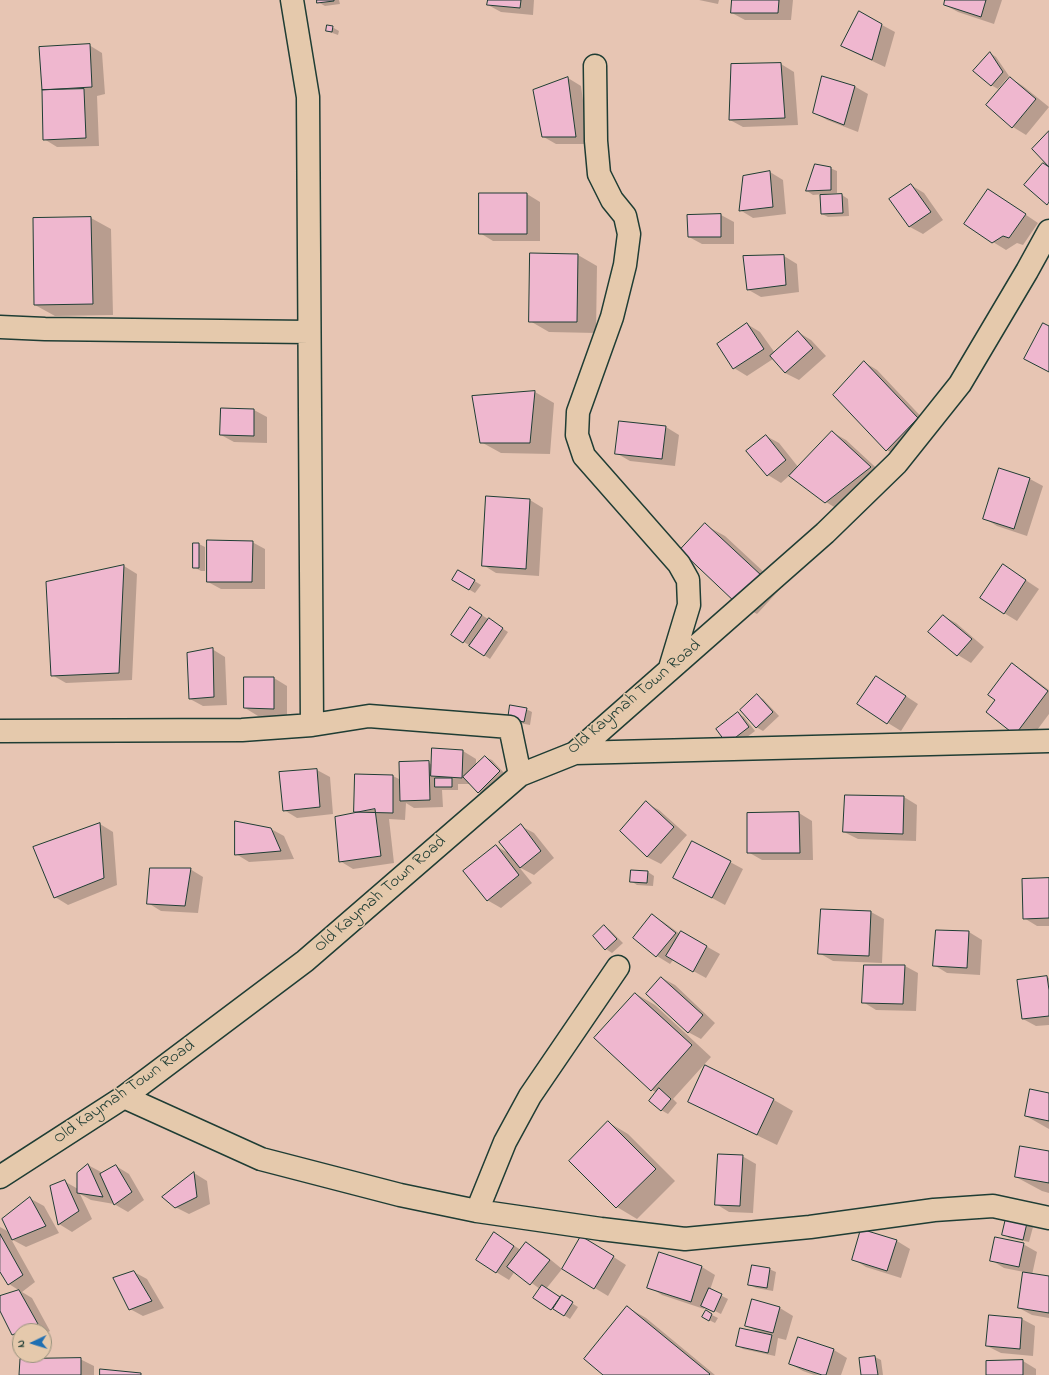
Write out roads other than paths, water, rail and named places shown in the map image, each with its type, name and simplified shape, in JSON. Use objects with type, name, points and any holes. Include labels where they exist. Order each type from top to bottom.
[{"type":"street","points":[[292,0],[308,97],[312,725]]},
{"type":"street","points":[[595,66],[596,141],[599,174],[612,200],[625,216],[629,234],[625,265],[612,317],[578,412],[577,436],[584,456],[679,564],[688,580],[689,605],[670,668]]},
{"type":"street","name":"Old Kaymah Town Road","points":[[0,1178],[124,1098],[305,961],[520,775],[575,753],[825,533],[897,463],[960,384],[1049,231]]},
{"type":"street","points":[[0,327],[45,329],[309,332]]},
{"type":"street","points":[[0,731],[242,730],[312,725],[369,716],[510,727],[520,775]]},
{"type":"street","points":[[575,753],[1049,741]]},
{"type":"street","points":[[477,1210],[505,1142],[530,1096],[618,967]]},
{"type":"street","points":[[124,1098],[261,1159],[400,1195],[477,1210],[601,1229],[685,1239],[810,1227],[934,1210],[993,1206],[1049,1218]]}]
